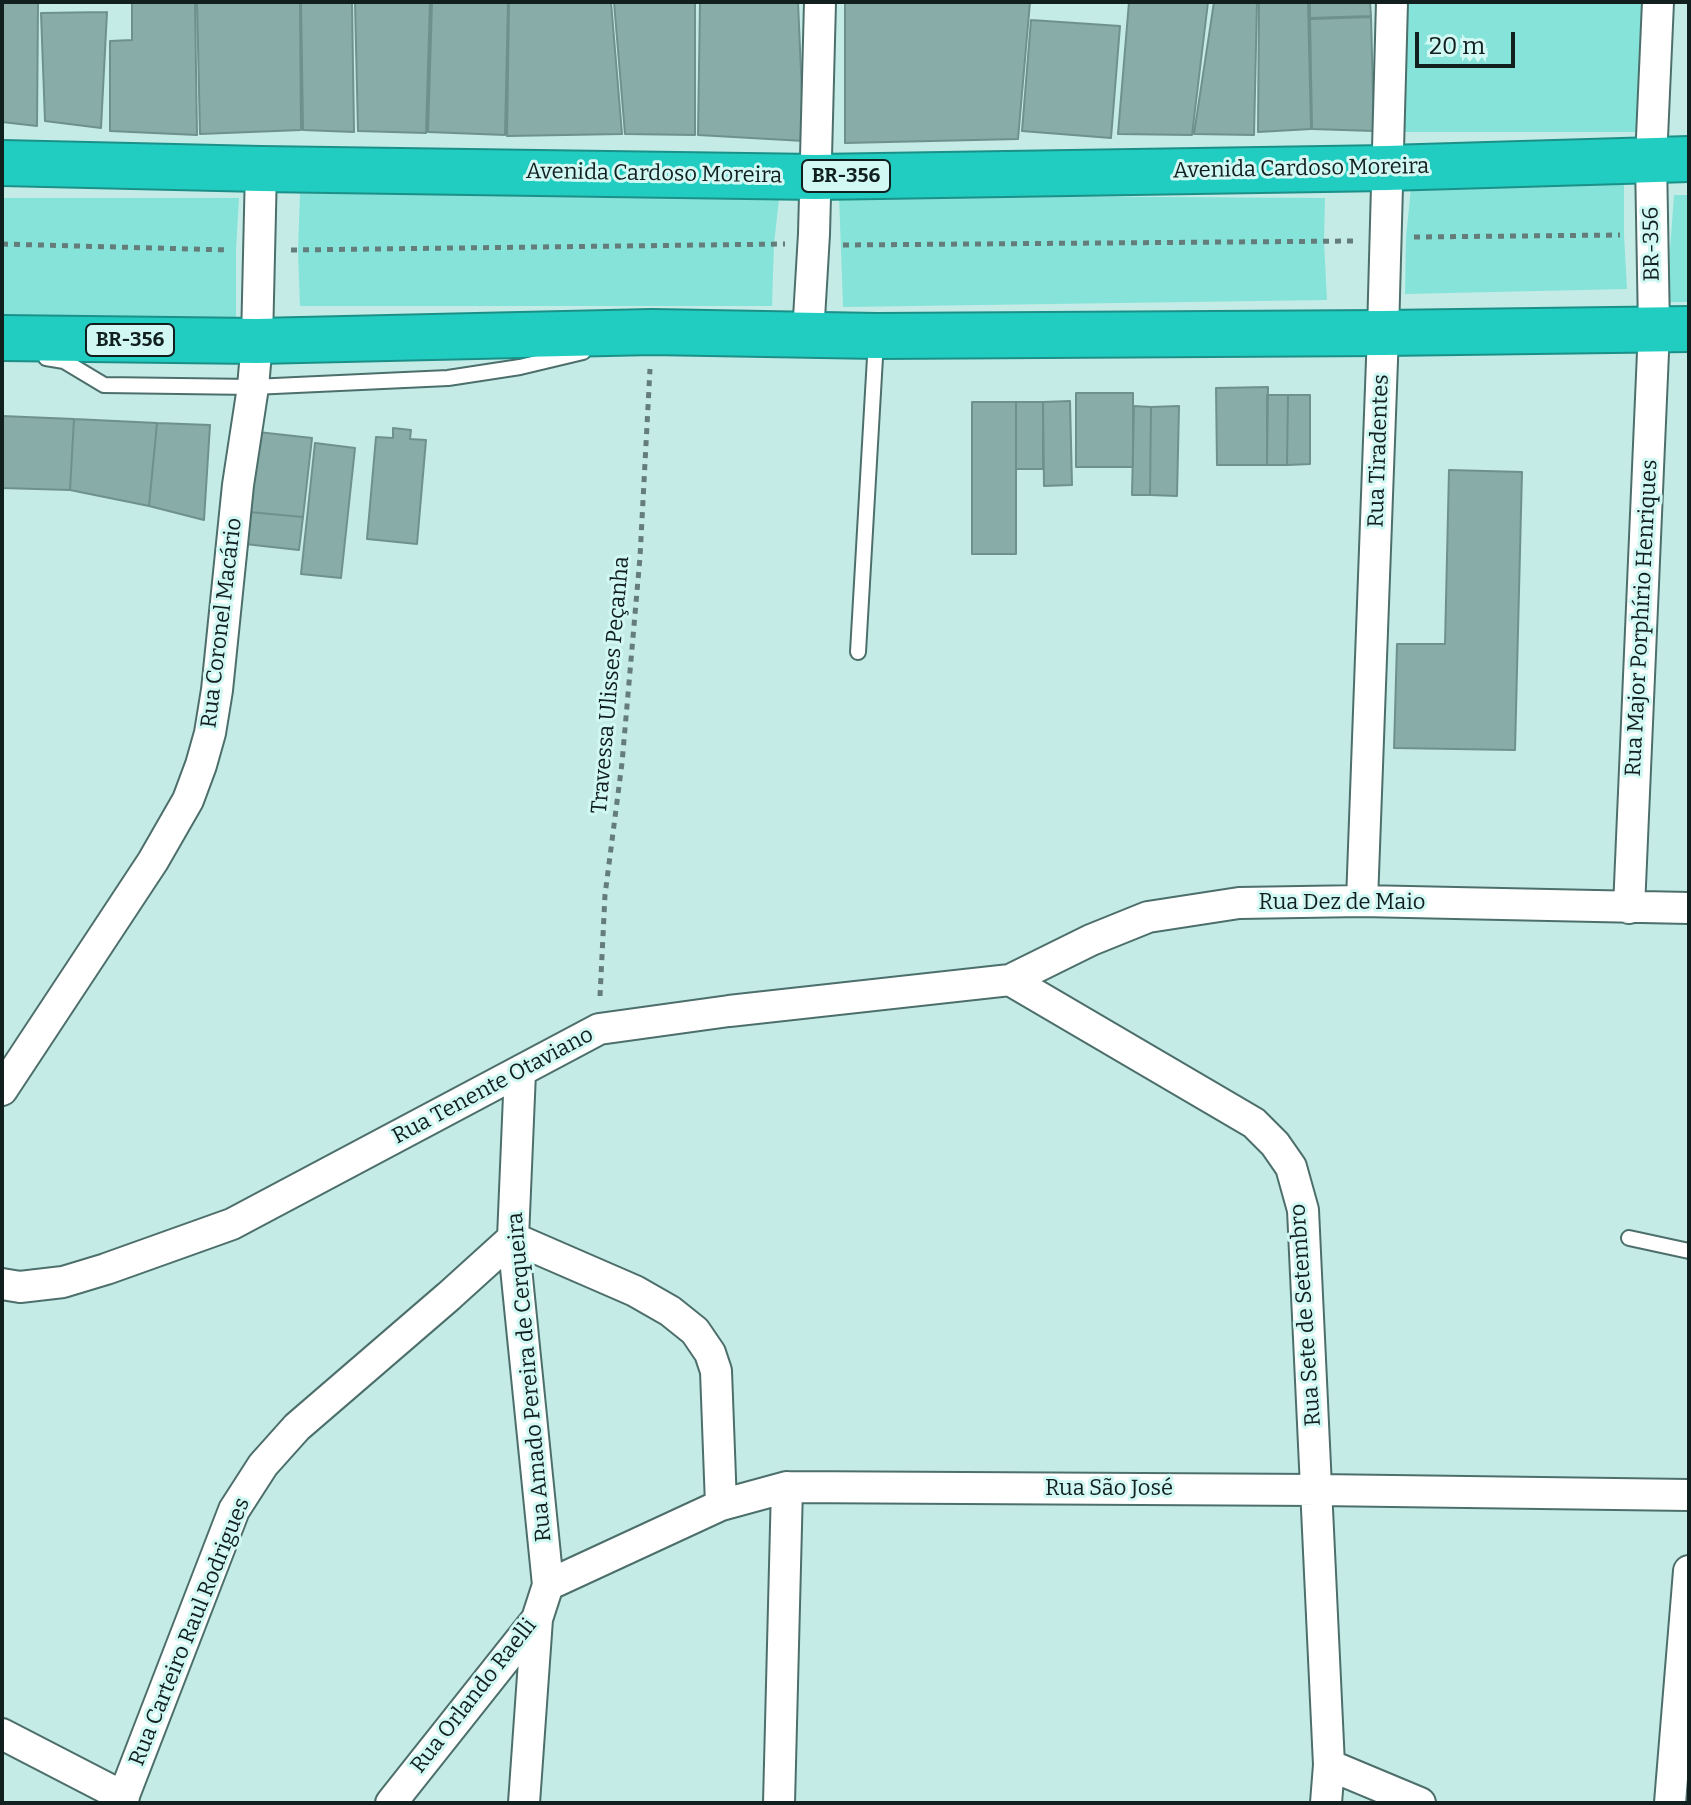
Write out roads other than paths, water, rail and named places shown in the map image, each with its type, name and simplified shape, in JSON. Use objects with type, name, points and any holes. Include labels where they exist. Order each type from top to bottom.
[{"type":"highway","name":"Avenida Cardoso Moreira","points":[[2,163],[816,177],[1387,168],[1670,159]]},
{"type":"highway","name":"BR-356","points":[[15,348],[652,332],[877,336],[1672,329]]},
{"type":"street","points":[[808,335],[820,2]]},
{"type":"street","name":"Rua Tiradentes","points":[[1362,901],[1392,2]]},
{"type":"street","name":"BR-356","points":[[1658,2],[1670,159],[1672,329]]},
{"type":"street","name":"Rua Coronel Macário","points":[[2,1090],[153,861],[188,800],[210,733],[238,485],[253,387],[261,169]]},
{"type":"street","name":"Rua Major Porphírio Henriques","points":[[1629,908],[1672,329]]},
{"type":"street","name":"Rua Dez de Maio","points":[[1010,980],[1091,940],[1148,917],[1239,903],[1362,901],[1689,908]]},
{"type":"street","name":"Rua Tenente Otaviano","points":[[2,1284],[20,1287],[63,1282],[232,1224],[599,1029],[729,1011],[1010,980]]},
{"type":"street","name":"Rua Sete de Setembro","points":[[1010,980],[1254,1123],[1275,1144],[1291,1167],[1303,1210],[1329,1765],[1326,1803]]},
{"type":"street","name":"Rua Amado Pereira de Cerqueira","points":[[520,1072],[513,1238],[548,1585]]},
{"type":"street","points":[[513,1238],[635,1291],[670,1311],[695,1331],[710,1353],[716,1371],[721,1505]]},
{"type":"street","name":"Rua Carteiro Raul Rodrigues","points":[[122,1800],[234,1510],[263,1465],[297,1427],[513,1238]]},
{"type":"street","points":[[779,1803],[787,1487]]},
{"type":"street","name":"Rua São José","points":[[548,1585],[721,1505],[787,1487],[1689,1495]]},
{"type":"street","points":[[1670,1803],[1689,1571]]},
{"type":"street","name":"Rua Orlando Raelli","points":[[391,1803],[537,1619],[548,1585]]},
{"type":"street","points":[[524,1803],[537,1619]]},
{"type":"street","points":[[2,1734],[122,1800]]},
{"type":"street","points":[[1329,1765],[1420,1803]]},
{"type":"lane","points":[[15,348],[60,360],[104,385],[115,387],[253,387],[448,378],[550,360],[652,332]]},
{"type":"lane","points":[[858,652],[877,336]]},
{"type":"lane","points":[[1629,1238],[1689,1251]]}]
